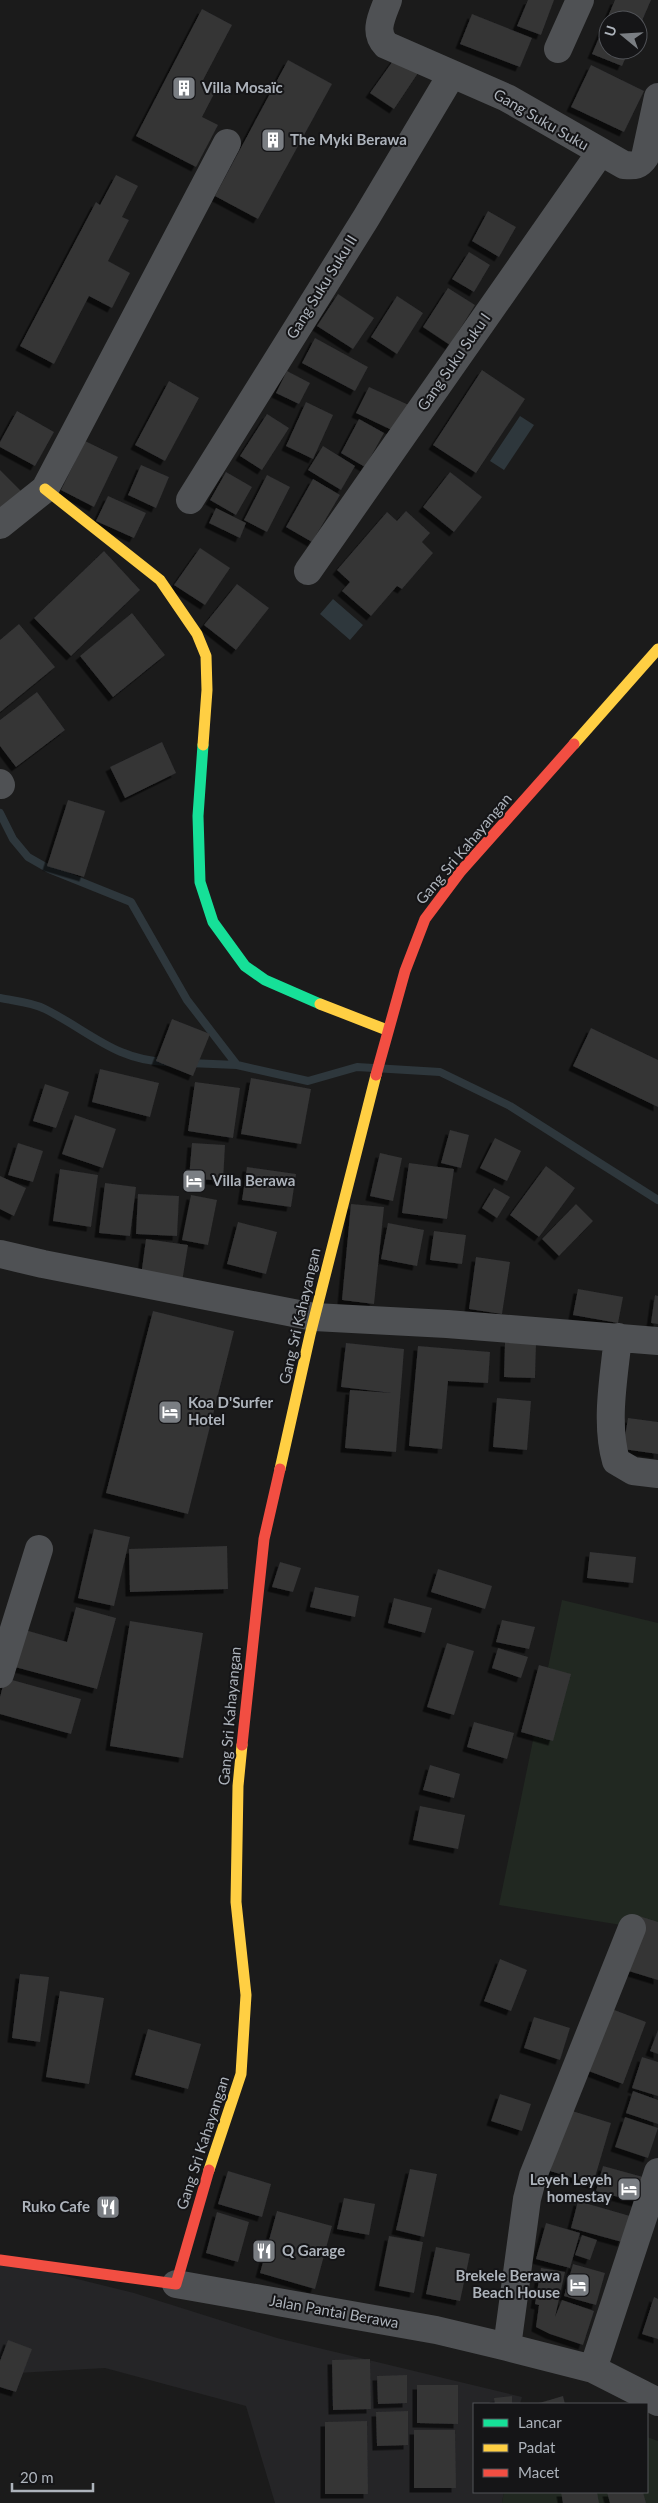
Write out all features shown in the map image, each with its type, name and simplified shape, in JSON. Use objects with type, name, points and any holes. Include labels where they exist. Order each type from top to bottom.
[{"type":"street","name":"Gang Suku Suku","points":[[388,0],[379,28],[380,39],[386,46],[507,98],[600,153],[624,165],[634,166],[640,164],[645,157],[658,97]]},
{"type":"street","points":[[558,49],[580,0]]},
{"type":"street","name":"Gang Suku Suku II","points":[[190,500],[324,282],[366,218],[452,74]]},
{"type":"street","points":[[0,525],[45,489],[226,143]]},
{"type":"street","name":"Gang Suku Suku I","points":[[308,570],[600,153]]},
{"type":"street","points":[[45,489],[160,580],[196,634],[206,656],[207,690],[198,816],[200,882],[213,922],[245,966],[265,980],[291,993],[387,1030]]},
{"type":"street","name":"Gang Sri Kahayangan","points":[[176,2284],[203,2187],[241,2074],[246,1995],[236,1902],[238,1786],[264,1540],[314,1317],[387,1030],[405,971],[425,919],[461,871],[658,649]]},
{"type":"street","points":[[0,1254],[314,1317],[658,1341]]},
{"type":"street","points":[[618,1337],[610,1425],[612,1447],[616,1461],[633,1471],[658,1474]]},
{"type":"street","points":[[0,1674],[38,1549]]},
{"type":"street","points":[[507,2347],[527,2199],[533,2176],[632,1928]]},
{"type":"street","points":[[593,2369],[658,2172]]},
{"type":"street","name":"Jalan Pantai Berawa","points":[[0,2260],[176,2284],[436,2330],[593,2369],[658,2402]]},
{"type":"shaded area","points":[[520,416],[534,425],[504,470],[490,461]]},
{"type":"shaded area","points":[[333,599],[363,625],[350,640],[320,614]]},
{"type":"shaded area","points":[[562,1600],[658,1623],[658,1931],[499,1905]]},
{"type":"shaded area","points":[[0,2260],[134,2293],[277,2338],[522,2397],[520,2403],[473,2403],[473,2493],[504,2493],[502,2503],[275,2503],[246,2406],[105,2368],[0,2374]]},
{"type":"shaded area","points":[[648,2437],[658,2441],[658,2503],[502,2503],[504,2493],[648,2493]]},
{"type":"building","points":[[528,0],[554,0],[541,35],[517,26]]},
{"type":"building","points":[[615,0],[651,0],[647,10],[611,10]]},
{"type":"building","name":"Villa Mosaïc","points":[[202,9],[232,25],[201,84],[215,92],[202,117],[218,125],[196,167],[136,136]]},
{"type":"building","points":[[472,14],[532,38],[520,67],[460,44]]},
{"type":"building","points":[[598,40],[598,56],[592,54]]},
{"type":"building","points":[[395,58],[418,73],[394,109],[370,93]]},
{"type":"building","name":"The Myki Berawa","points":[[288,60],[332,84],[258,219],[215,196]]},
{"type":"building","points":[[607,60],[625,60],[622,66]]},
{"type":"building","points":[[591,65],[644,91],[624,132],[571,107]]},
{"type":"building","points":[[116,175],[138,186],[122,217],[129,220],[108,261],[130,273],[112,308],[89,296],[54,364],[20,346],[96,202],[100,205]]},
{"type":"building","points":[[488,211],[516,227],[499,257],[472,241]]},
{"type":"building","points":[[469,252],[490,265],[474,292],[452,279]]},
{"type":"building","points":[[448,288],[475,305],[450,345],[423,327]]},
{"type":"building","points":[[338,294],[374,318],[353,349],[317,326]]},
{"type":"building","points":[[397,296],[423,313],[397,354],[371,337]]},
{"type":"building","points":[[315,338],[368,367],[355,391],[302,363]]},
{"type":"building","points":[[482,370],[525,399],[476,473],[433,445]]},
{"type":"building","points":[[287,371],[310,383],[299,404],[276,393]]},
{"type":"building","points":[[169,381],[199,398],[165,461],[135,445]]},
{"type":"building","points":[[369,387],[411,406],[398,433],[356,413]]},
{"type":"building","points":[[306,402],[333,415],[313,459],[286,446]]},
{"type":"building","points":[[17,411],[54,432],[35,466],[0,447],[0,442]]},
{"type":"building","points":[[267,414],[289,428],[262,470],[240,456]]},
{"type":"building","points":[[359,419],[384,433],[365,467],[341,453]]},
{"type":"building","points":[[85,441],[118,457],[94,507],[61,490]]},
{"type":"building","points":[[323,446],[355,466],[341,490],[308,470]]},
{"type":"building","points":[[141,465],[169,477],[156,508],[128,495]]},
{"type":"building","points":[[0,470],[26,496],[0,521]]},
{"type":"building","points":[[226,472],[252,487],[236,515],[210,500]]},
{"type":"building","points":[[450,472],[482,497],[454,532],[423,507]]},
{"type":"building","points":[[267,475],[290,487],[267,532],[244,520]]},
{"type":"building","points":[[313,479],[340,495],[312,542],[286,527]]},
{"type":"building","points":[[108,496],[146,513],[134,538],[96,521]]},
{"type":"building","points":[[216,508],[246,523],[240,538],[209,523]]},
{"type":"building","points":[[406,511],[430,533],[422,542],[433,553],[402,589],[397,586],[371,616],[342,591],[350,582],[337,570],[387,512],[397,521]]},
{"type":"building","points":[[200,548],[230,568],[205,605],[174,585]]},
{"type":"building","points":[[104,551],[140,590],[71,656],[34,618]]},
{"type":"building","points":[[237,584],[269,608],[236,650],[204,625]]},
{"type":"building","points":[[132,613],[165,655],[113,697],[80,656]]},
{"type":"building","points":[[19,624],[55,667],[0,712],[0,640]]},
{"type":"building","points":[[37,692],[65,730],[16,767],[0,746],[0,720]]},
{"type":"building","points":[[162,742],[176,773],[125,798],[110,767]]},
{"type":"building","points":[[68,800],[105,811],[84,877],[47,866]]},
{"type":"building","points":[[172,1019],[210,1034],[193,1076],[156,1061]]},
{"type":"building","points":[[591,1028],[658,1060],[658,1107],[573,1066]]},
{"type":"building","points":[[100,1069],[159,1083],[150,1117],[92,1102]]},
{"type":"building","points":[[251,1078],[311,1089],[301,1144],[241,1134]]},
{"type":"building","points":[[195,1082],[240,1088],[233,1138],[188,1131]]},
{"type":"building","points":[[45,1084],[69,1092],[56,1128],[33,1121]]},
{"type":"building","points":[[75,1115],[116,1129],[103,1168],[62,1154]]},
{"type":"building","points":[[450,1130],[469,1135],[461,1168],[441,1163]]},
{"type":"building","points":[[495,1138],[521,1151],[507,1181],[480,1168]]},
{"type":"building","points":[[18,1143],[43,1151],[33,1182],[8,1175]]},
{"type":"building","points":[[192,1143],[225,1145],[223,1181],[189,1178]]},
{"type":"building","points":[[380,1153],[402,1158],[393,1201],[370,1196]]},
{"type":"building","points":[[409,1163],[454,1169],[447,1219],[402,1213]]},
{"type":"building","points":[[546,1166],[575,1188],[539,1237],[510,1215]]},
{"type":"building","points":[[247,1167],[296,1174],[291,1207],[242,1200]]},
{"type":"building","points":[[60,1169],[98,1175],[91,1227],[53,1221]]},
{"type":"building","points":[[0,1176],[26,1188],[14,1216],[0,1209]]},
{"type":"building","points":[[105,1183],[136,1187],[130,1236],[99,1233]]},
{"type":"building","points":[[494,1188],[510,1197],[497,1218],[482,1208]]},
{"type":"building","points":[[138,1194],[179,1196],[177,1236],[136,1234]]},
{"type":"building","points":[[191,1195],[217,1200],[208,1245],[182,1240]]},
{"type":"building","points":[[351,1204],[384,1207],[374,1304],[342,1300]]},
{"type":"building","points":[[576,1204],[593,1221],[559,1256],[542,1239]]},
{"type":"building","points":[[238,1222],[277,1232],[266,1274],[227,1264]]},
{"type":"building","points":[[388,1223],[424,1230],[417,1266],[381,1259]]},
{"type":"building","points":[[434,1231],[466,1235],[462,1264],[430,1260]]},
{"type":"building","points":[[146,1239],[188,1245],[182,1282],[141,1276]]},
{"type":"building","points":[[476,1257],[510,1262],[502,1314],[469,1309]]},
{"type":"building","points":[[578,1289],[623,1297],[618,1323],[573,1315]]},
{"type":"building","points":[[655,1295],[658,1296],[658,1324],[651,1323]]},
{"type":"building","name":"Koa D'Surfer Hotel","points":[[153,1311],[234,1331],[188,1514],[106,1493]]},
{"type":"building","points":[[505,1342],[536,1343],[535,1378],[504,1377]]},
{"type":"building","points":[[346,1343],[404,1349],[396,1452],[345,1448],[350,1390],[392,1393],[341,1387]]},
{"type":"building","points":[[418,1346],[490,1352],[488,1383],[448,1381],[442,1449],[409,1446]]},
{"type":"building","points":[[497,1398],[531,1401],[527,1450],[493,1447]]},
{"type":"building","points":[[628,1418],[658,1422],[658,1454],[623,1449]]},
{"type":"building","points":[[94,1529],[130,1537],[114,1606],[78,1598]]},
{"type":"building","points":[[227,1546],[228,1589],[130,1592],[129,1549]]},
{"type":"building","points":[[590,1552],[636,1557],[633,1583],[587,1578]]},
{"type":"building","points":[[280,1562],[301,1568],[293,1592],[272,1587]]},
{"type":"building","points":[[438,1569],[492,1586],[485,1609],[431,1592]]},
{"type":"building","points":[[315,1587],[359,1596],[355,1617],[310,1607]]},
{"type":"building","points":[[394,1598],[432,1608],[425,1633],[388,1623]]},
{"type":"building","points":[[76,1607],[116,1618],[97,1689],[15,1667],[25,1630],[67,1642]]},
{"type":"building","points":[[502,1620],[535,1627],[529,1649],[496,1642]]},
{"type":"building","points":[[130,1621],[203,1633],[183,1758],[110,1746]]},
{"type":"building","points":[[447,1643],[474,1651],[454,1715],[427,1707]]},
{"type":"building","points":[[498,1648],[528,1657],[521,1678],[492,1668]]},
{"type":"building","points":[[539,1665],[571,1674],[553,1741],[521,1732]]},
{"type":"building","points":[[5,1678],[81,1699],[71,1734],[0,1714],[0,1697]]},
{"type":"building","points":[[474,1722],[514,1733],[507,1759],[467,1747]]},
{"type":"building","points":[[430,1765],[460,1774],[454,1798],[423,1790]]},
{"type":"building","points":[[420,1806],[465,1815],[458,1849],[413,1840]]},
{"type":"building","points":[[636,1915],[658,1922],[658,1980],[619,1968]]},
{"type":"building","points":[[500,1959],[527,1970],[511,2011],[484,2001]]},
{"type":"building","points":[[20,1974],[49,1977],[40,2042],[12,2038]]},
{"type":"building","points":[[60,1991],[104,1998],[89,2084],[46,2077]]},
{"type":"building","points":[[609,2008],[646,2022],[623,2084],[586,2070]]},
{"type":"building","points":[[534,2017],[570,2028],[560,2060],[524,2048]]},
{"type":"building","points":[[148,2029],[201,2044],[188,2089],[135,2075]]},
{"type":"building","points":[[658,2030],[658,2054],[650,2051]]},
{"type":"building","points":[[642,2057],[658,2062],[658,2096],[632,2088]]},
{"type":"building","points":[[633,2091],[658,2100],[658,2124],[626,2113]]},
{"type":"building","points":[[500,2094],[531,2104],[522,2131],[491,2121]]},
{"type":"building","points":[[569,2110],[611,2123],[593,2184],[550,2171]]},
{"type":"building","points":[[625,2117],[658,2128],[648,2158],[615,2147]]},
{"type":"building","points":[[603,2166],[643,2177],[637,2202],[596,2191]]},
{"type":"building","points":[[410,2169],[437,2174],[424,2237],[396,2230]]},
{"type":"building","points":[[228,2171],[271,2184],[262,2217],[218,2204]]},
{"type":"building","points":[[344,2198],[375,2204],[369,2235],[337,2229]]},
{"type":"building","points":[[578,2201],[630,2216],[622,2242],[571,2228]]},
{"type":"building","points":[[277,2211],[332,2226],[315,2289],[260,2273]]},
{"type":"building","points":[[217,2212],[249,2222],[238,2262],[206,2253]]},
{"type":"building","points":[[546,2223],[580,2233],[570,2268],[536,2259]]},
{"type":"building","points":[[582,2235],[597,2240],[590,2260],[575,2255]]},
{"type":"building","points":[[389,2236],[423,2242],[414,2293],[379,2286]]},
{"type":"building","points":[[436,2247],[470,2254],[460,2301],[426,2294]]},
{"type":"building","points":[[573,2264],[605,2273],[596,2305],[564,2296]]},
{"type":"building","points":[[541,2268],[565,2272],[555,2317],[562,2300],[594,2311],[583,2345],[550,2334],[536,2327],[539,2305],[535,2304]]},
{"type":"building","points":[[654,2297],[658,2299],[658,2339],[642,2334]]},
{"type":"building","points":[[8,2340],[32,2349],[16,2392],[0,2387],[0,2361]]},
{"type":"building","points":[[370,2359],[371,2409],[333,2410],[332,2360]]},
{"type":"building","points":[[407,2375],[407,2403],[378,2404],[377,2376]]},
{"type":"building","points":[[417,2385],[458,2385],[458,2424],[417,2423]]},
{"type":"building","points":[[512,2396],[512,2403],[495,2403],[494,2398]]},
{"type":"building","points":[[563,2396],[565,2403],[539,2403]]},
{"type":"building","points":[[408,2411],[408,2445],[377,2446],[376,2412]]},
{"type":"building","points":[[367,2421],[368,2494],[325,2494],[325,2422]]},
{"type":"building","points":[[414,2430],[455,2430],[456,2488],[414,2488]]},
{"type":"building","points":[[561,2493],[597,2493],[599,2503],[563,2503]]},
{"type":"building","points":[[607,2493],[643,2493],[646,2503],[610,2503]]},
{"type":"waterway","points":[[0,813],[13,839],[28,857],[49,869],[131,902],[187,1000],[237,1065],[308,1081],[357,1067],[440,1072],[510,1106],[658,1200]]},
{"type":"waterway","points":[[0,998],[40,1007],[118,1051],[150,1060],[168,1062]]},
{"type":"waterway","points":[[189,1063],[237,1065]]},
{"type":"traffic: fast","points":[[203,745],[198,816],[200,882],[213,922],[245,966],[265,980],[320,1004]]},
{"type":"traffic: slow","points":[[45,489],[160,580],[197,634],[206,656],[207,690],[203,745]]},
{"type":"traffic: slow","points":[[574,744],[658,649]]},
{"type":"traffic: slow","points":[[320,1004],[387,1030]]},
{"type":"traffic: slow","points":[[280,1469],[310,1335],[376,1075]]},
{"type":"traffic: slow","points":[[209,2170],[241,2074],[246,1995],[236,1902],[238,1786],[242,1745]]},
{"type":"traffic: jam","points":[[376,1075],[405,971],[425,919],[461,871],[574,744]]},
{"type":"traffic: jam","points":[[242,1745],[264,1539],[280,1469]]},
{"type":"traffic: jam","points":[[0,2260],[176,2284],[209,2170]]},
{"type":"place","name":"Villa Mosaïc","points":[[184,88]]},
{"type":"place","name":"The Myki Berawa","points":[[273,140]]},
{"type":"place","name":"Villa Berawa","points":[[194,1181]]},
{"type":"place","name":"Koa D'Surfer Hotel","points":[[170,1412]]},
{"type":"place","name":"Leyeh Leyeh homestay","points":[[629,2189]]},
{"type":"place","name":"Ruko Cafe","points":[[108,2207]]},
{"type":"place","name":"Q Garage","points":[[264,2251]]},
{"type":"place","name":"Brekele Berawa Beach House","points":[[578,2285]]}]
